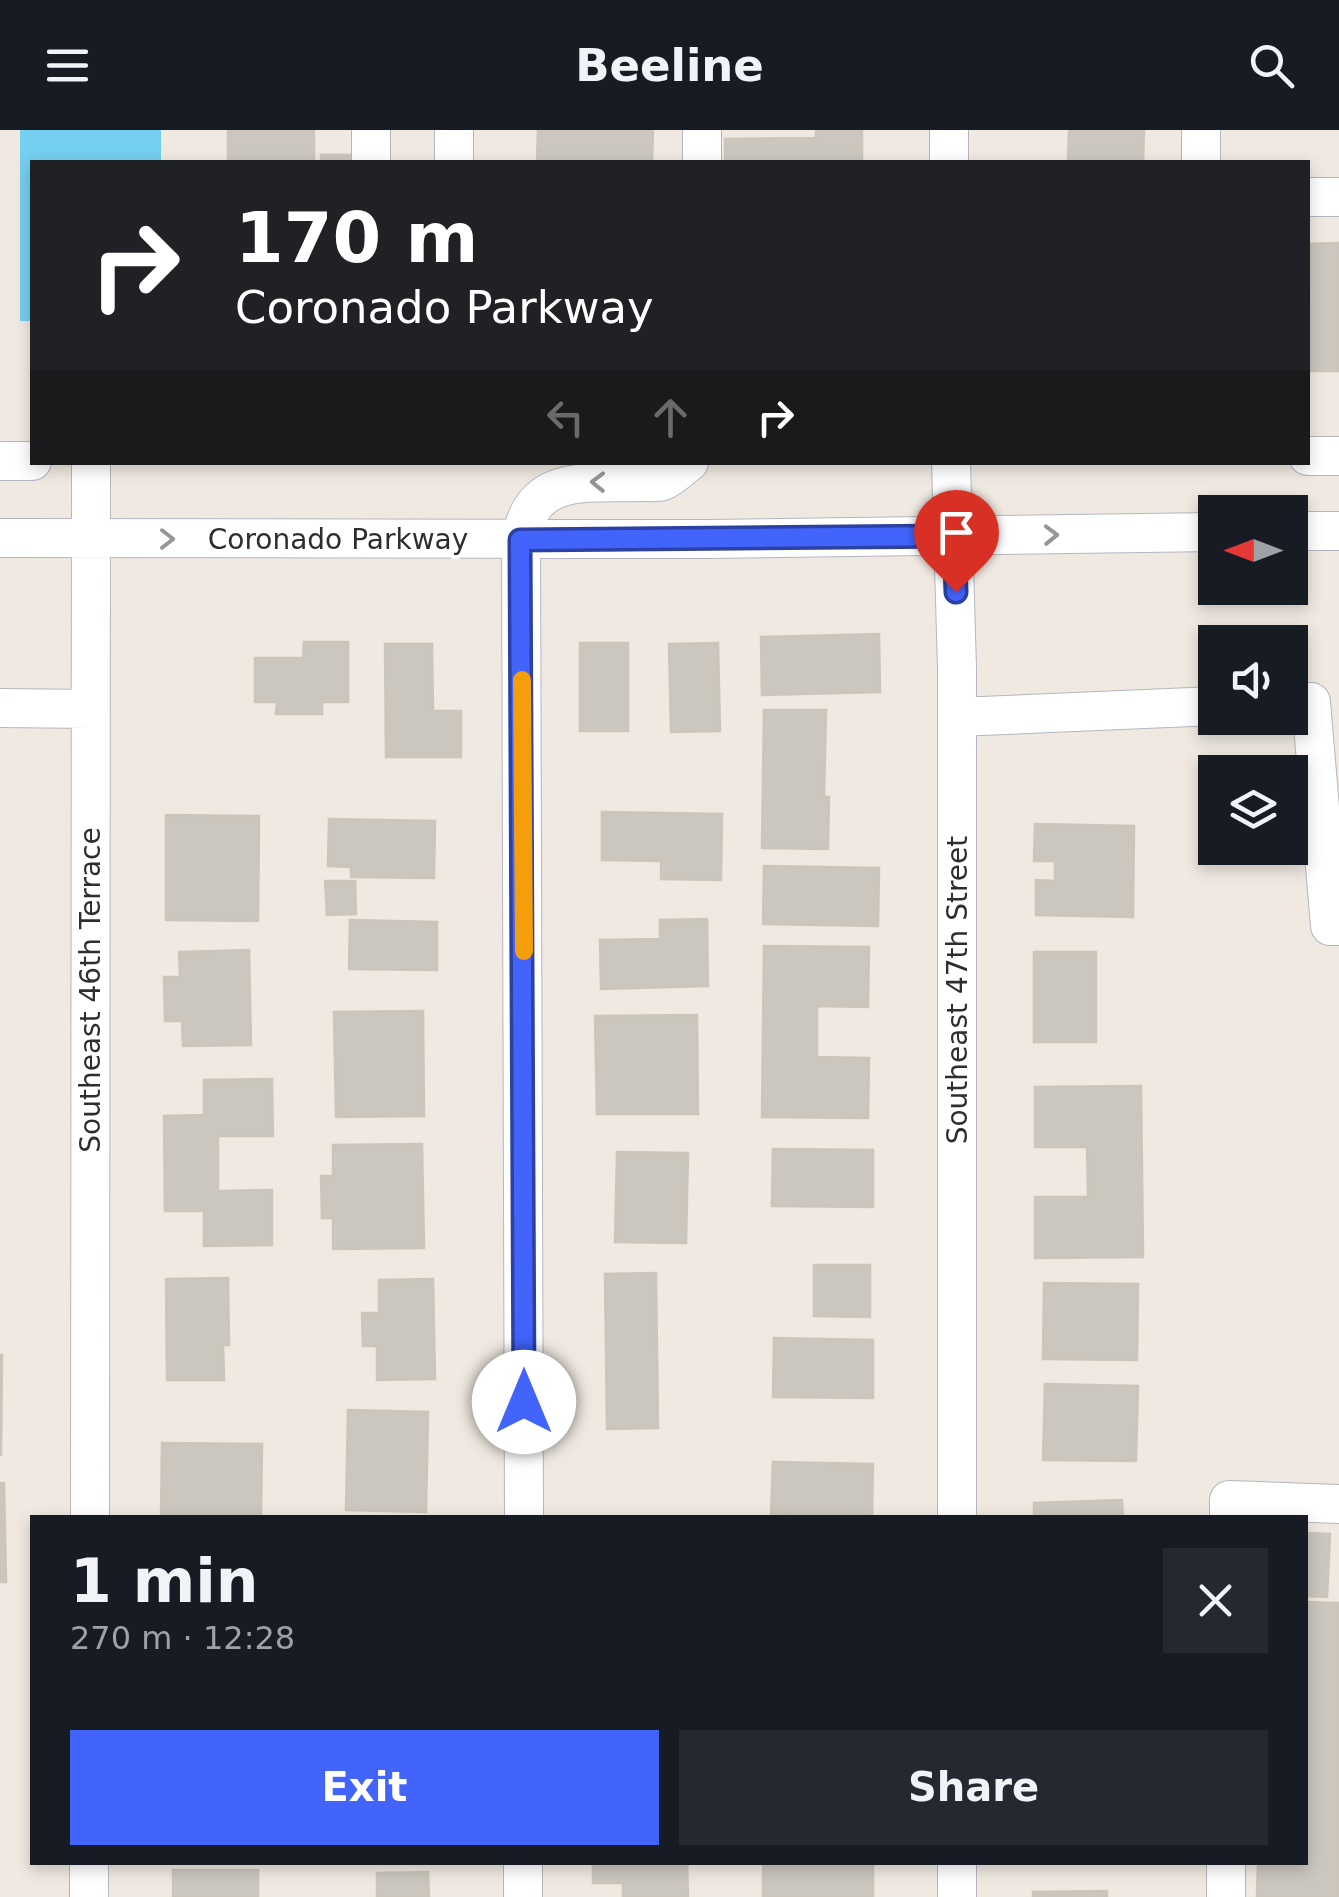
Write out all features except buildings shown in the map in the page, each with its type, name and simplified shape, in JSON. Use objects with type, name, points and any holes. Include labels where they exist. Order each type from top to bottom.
[{"type":"street","points":[[371,130],[371,160]]},
{"type":"street","points":[[454,130],[454,160]]},
{"type":"street","points":[[702,130],[702,160]]},
{"type":"street","points":[[949,130],[949,160]]},
{"type":"street","points":[[1201,130],[1201,160]]},
{"type":"street","points":[[1310,198],[1339,197]]},
{"type":"street","points":[[1310,456],[1339,456]]},
{"type":"street","points":[[0,461],[30,461]]},
{"type":"street","name":"Southeast 46th Terrace","points":[[90,1515],[91,465]]},
{"type":"street","points":[[524,1515],[520,540],[523,522],[537,503],[556,488],[578,482],[662,482],[685,465]]},
{"type":"street","name":"Southeast 47th Street","points":[[951,465],[957,717],[957,1515]]},
{"type":"street","points":[[1308,531],[1339,531]]},
{"type":"street","name":"Coronado Parkway","points":[[0,538],[520,540],[1198,532]]},
{"type":"street","points":[[1308,702],[1312,702],[1330,926],[1339,926]]},
{"type":"street","points":[[957,717],[1198,707]]},
{"type":"street","points":[[0,708],[91,709]]},
{"type":"street","points":[[1229,1515],[1229,1500],[1329,1504]]},
{"type":"street","points":[[88,1897],[89,1865]]},
{"type":"street","points":[[523,1897],[524,1865]]},
{"type":"street","points":[[956,1865],[956,1897]]},
{"type":"street","points":[[1226,1865],[1226,1897]]},
{"type":"water","points":[[20,130],[161,130],[161,160],[30,160],[30,321],[20,321]]},
{"type":"slow traffic","points":[[522,680],[524,951]]},
{"type":"route","points":[[524,1402],[520,540],[954,536],[956,592]]}]
